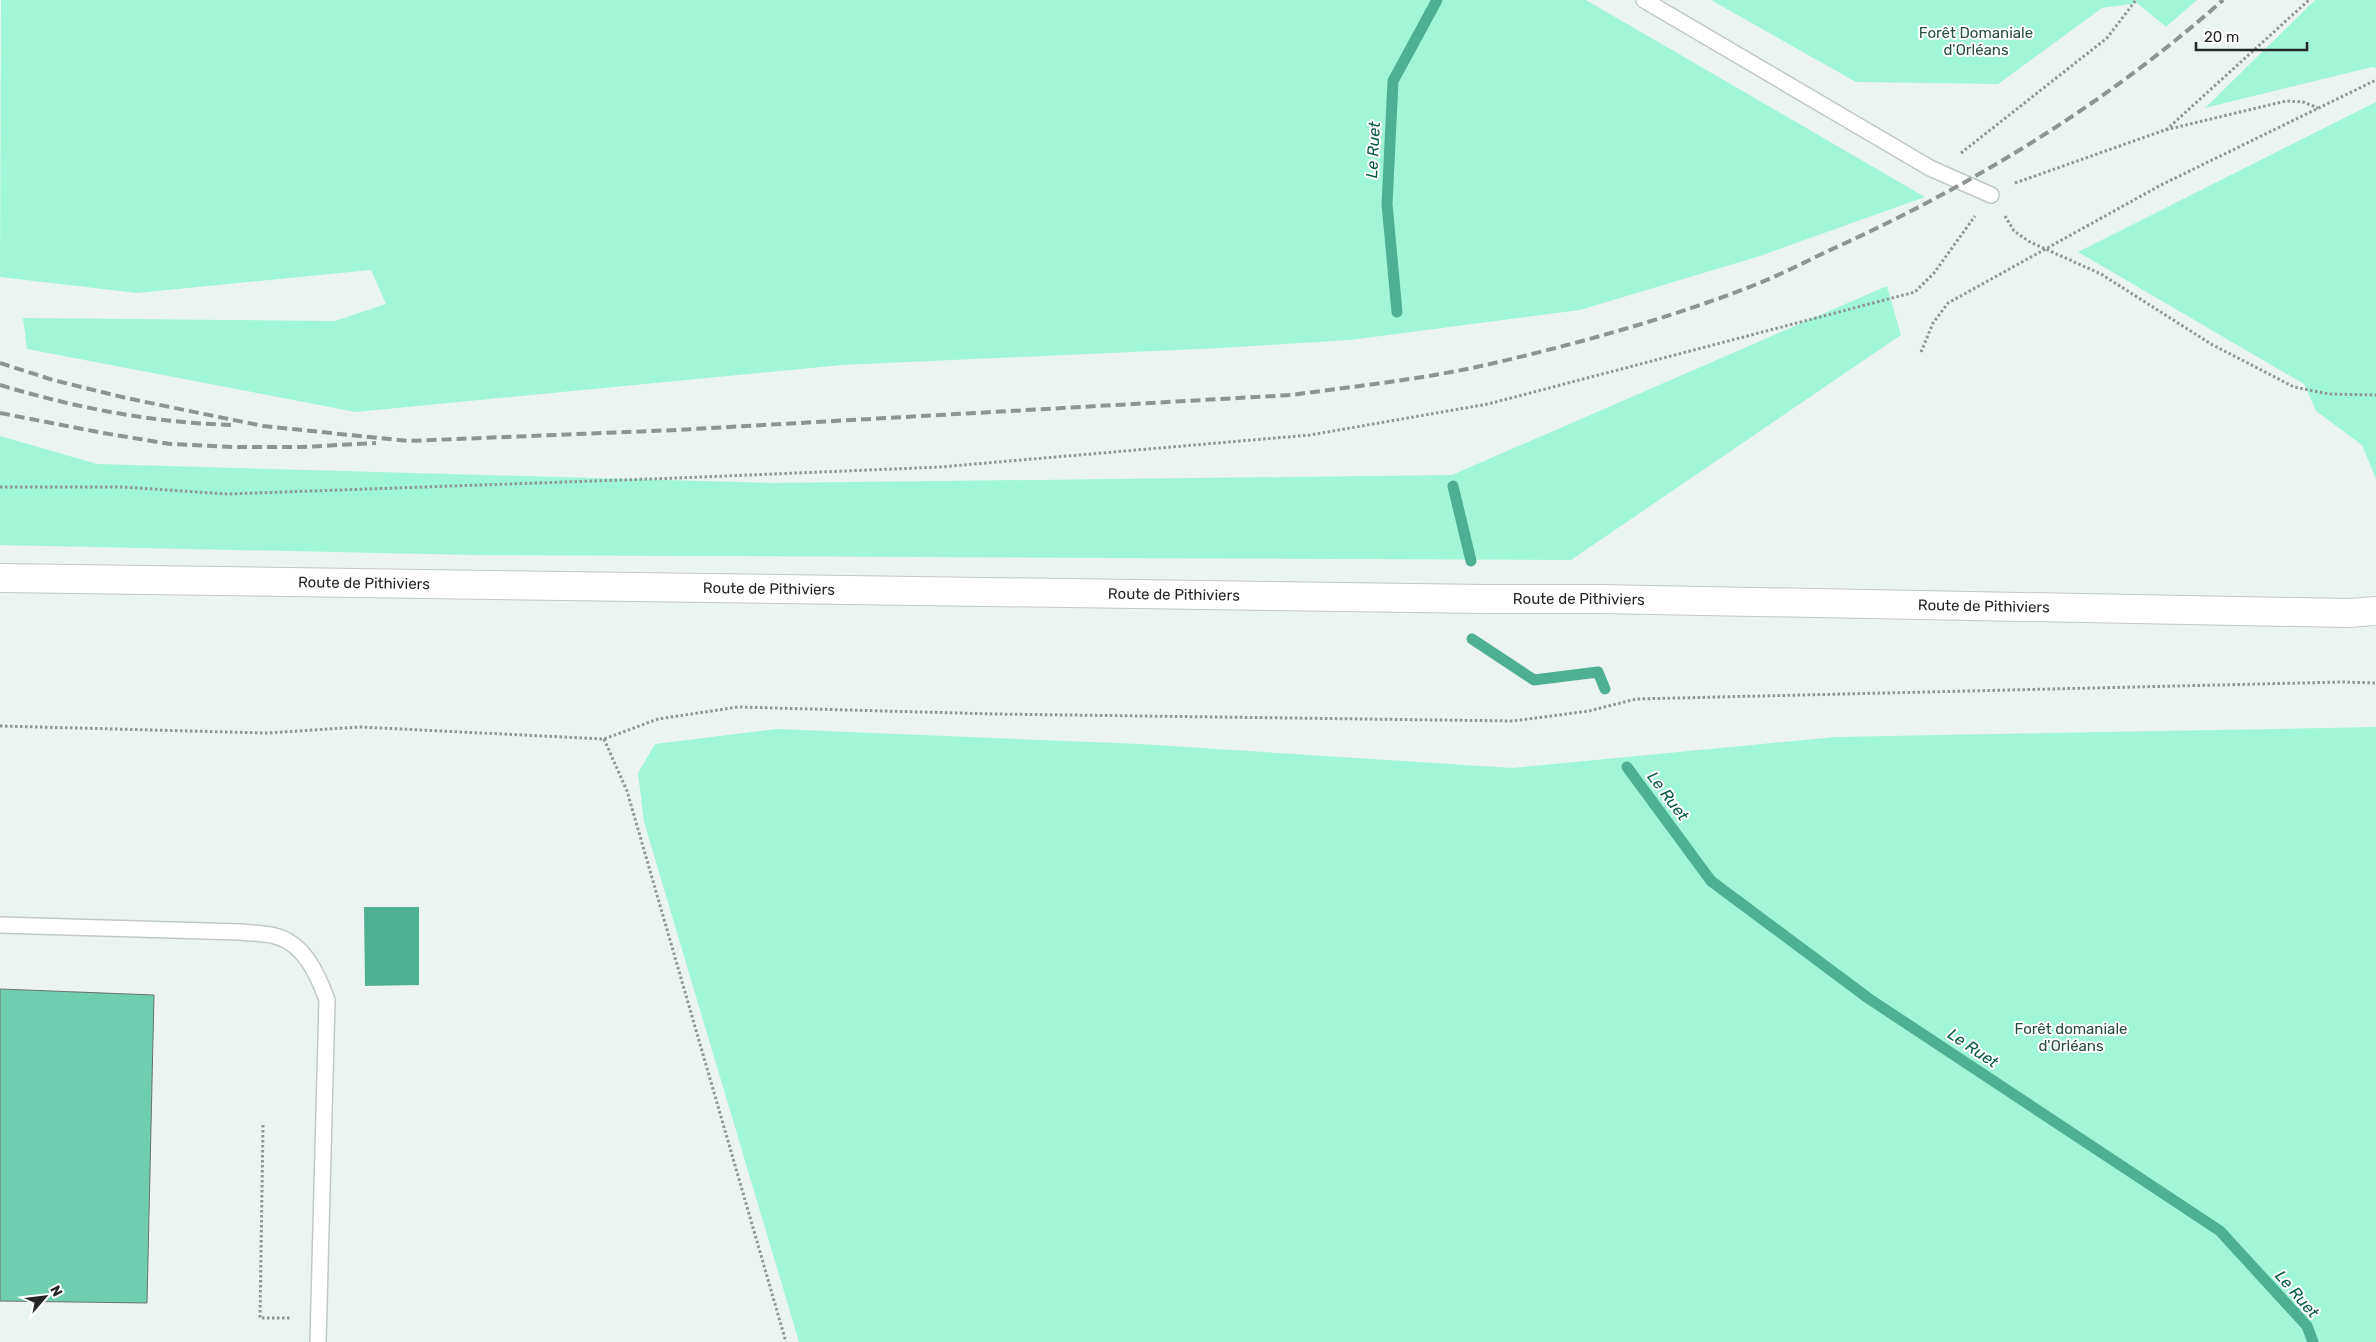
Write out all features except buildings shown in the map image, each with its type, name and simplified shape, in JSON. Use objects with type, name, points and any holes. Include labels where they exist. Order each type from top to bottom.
[{"type":"main road","name":"Route de Pithiviers","points":[[0,578],[1475,599],[1609,599],[2348,613],[2376,611]]},
{"type":"main road","name":"Route de Pithiviers","points":[[2348,613],[2376,620]]},
{"type":"lane","points":[[1644,0],[1943,173],[1991,194]]},
{"type":"lane","points":[[0,925],[240,932],[276,936],[298,948],[317,972],[327,1000],[318,1342]]},
{"type":"path","points":[[1943,173],[1953,159],[2107,38],[2136,0]]},
{"type":"path","points":[[2165,130],[2310,0]]},
{"type":"path","points":[[1921,352],[1932,323],[1948,303],[2161,185],[2376,80]]},
{"type":"path","points":[[0,486],[122,487],[228,494],[678,478],[940,467],[1310,435],[1488,404],[1915,292],[1934,273],[1991,194],[2007,186],[2165,130],[2286,101],[2303,102],[2318,108]]},
{"type":"path","points":[[1991,194],[2014,231],[2030,242],[2101,274],[2211,344],[2294,387],[2328,394],[2376,395]]},
{"type":"path","points":[[0,726],[267,733],[360,727],[604,739],[658,719],[738,707],[995,714],[1513,721],[1589,711],[1636,700],[2342,682],[2376,683]]},
{"type":"path","points":[[604,739],[627,791],[786,1342]]},
{"type":"path","points":[[263,1125],[260,1318],[319,1318]]},
{"type":"green space","points":[[1,0],[1586,0],[1925,197],[1760,256],[1580,310],[1350,340],[1221,348],[842,365],[356,412],[27,349],[23,318],[335,321],[386,304],[371,270],[137,293],[0,277]]},
{"type":"green space","name":"Forêt Domaniale d'Orléans","points":[[1711,0],[2197,0],[2166,27],[2137,3],[2102,8],[1998,84],[1856,82]]},
{"type":"green space","points":[[2315,0],[2376,0],[2376,68],[2372,67],[2205,108]]},
{"type":"green space","points":[[2376,102],[2376,479],[2362,445],[2316,411],[2304,384],[2078,252]]},
{"type":"green space","points":[[1887,286],[1901,335],[1571,560],[474,555],[0,545],[0,436],[97,464],[772,483],[1452,475]]},
{"type":"green space","name":"Forêt domaniale d'Orléans","points":[[2376,727],[2376,1342],[799,1342],[644,822],[638,773],[655,744],[777,729],[1140,744],[1512,768],[1836,737]]},
{"type":"shaded area","points":[[364,907],[419,907],[419,985],[365,986]]},
{"type":"waterway","name":"Le Ruet","points":[[1397,312],[1387,204],[1393,81],[1437,0]]},
{"type":"waterway","name":"Le Ruet","points":[[1453,486],[1471,561]]},
{"type":"waterway","name":"Le Ruet","points":[[1472,639],[1534,680],[1598,672],[1605,689]]},
{"type":"waterway","name":"Le Ruet","points":[[1627,767],[1711,881],[1868,998],[2220,1231],[2307,1326],[2313,1342]]},
{"type":"railway","points":[[0,363],[53,380],[126,398],[263,426],[408,441],[676,430],[1291,395],[1416,378],[1490,364],[1623,330],[1721,298],[1790,269],[1933,199],[1985,171],[2035,140],[2132,74],[2223,0]]},
{"type":"railway","points":[[0,385],[57,401],[115,413],[203,424],[233,425]]},
{"type":"railway","points":[[0,413],[170,444],[234,447],[302,447],[376,443]]}]
